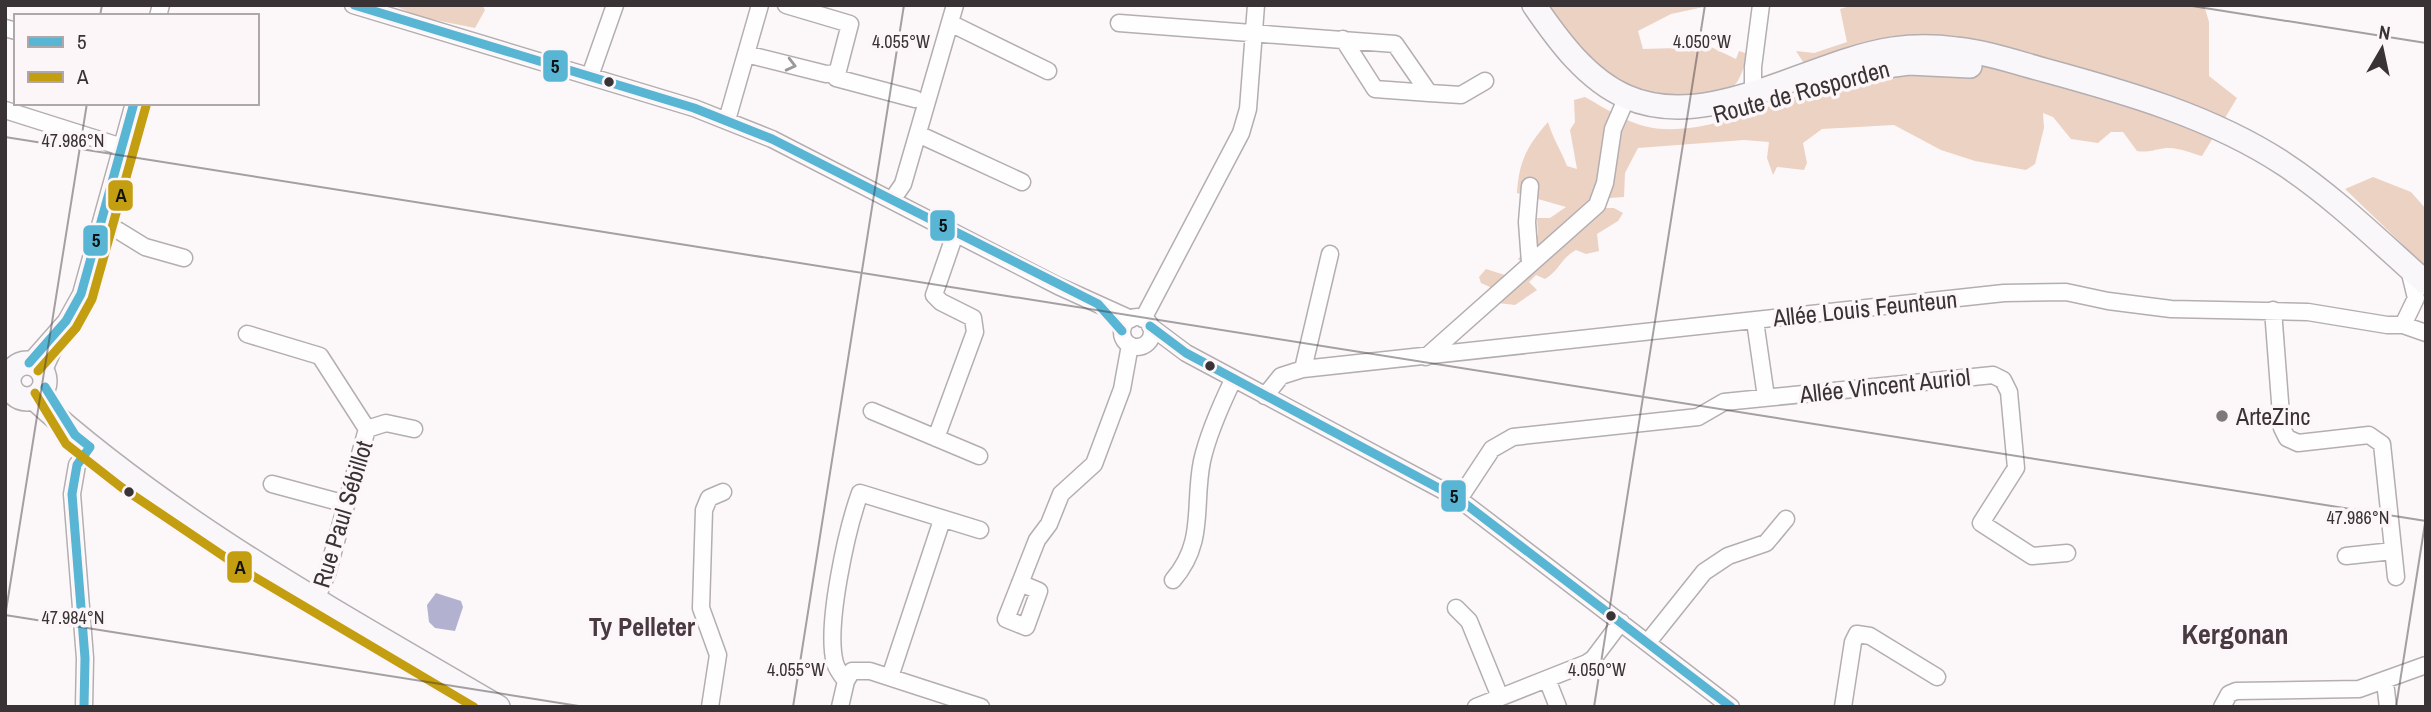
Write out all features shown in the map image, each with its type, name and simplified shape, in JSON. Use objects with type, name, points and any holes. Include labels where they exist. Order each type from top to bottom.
[{"type":"main road","name":"Route de Rosporden","points":[[1517,5],[1574,76],[1595,94],[1624,103],[1679,107],[1753,99],[1892,49],[1938,47],[1989,54],[2102,86],[2229,134],[2283,164],[2334,202],[2417,276]]},
{"type":"main road","name":"Route de Rosporden","points":[[1534,5],[1584,66],[1624,103]]},
{"type":"main road","points":[[23,379],[83,441],[217,538],[498,707]]},
{"type":"street","points":[[353,5],[727,120],[801,152],[955,234],[1098,304],[1137,331],[1186,354],[1459,499],[1731,707]]},
{"type":"street","points":[[590,76],[615,5]]},
{"type":"street","points":[[727,120],[760,5]]},
{"type":"street","points":[[786,5],[850,24],[836,75]]},
{"type":"street","points":[[892,200],[903,184],[955,5]]},
{"type":"street","points":[[1020,583],[1037,540],[1049,524],[1061,494],[1094,464],[1122,388],[1137,331],[1241,133],[1248,108],[1256,5]]},
{"type":"street","points":[[1753,99],[1753,66],[1761,5]]},
{"type":"street","points":[[950,23],[1048,71]]},
{"type":"street","points":[[1119,23],[1395,44],[1429,93]]},
{"type":"street","points":[[1343,39],[1375,89],[1461,95],[1485,81]]},
{"type":"street","points":[[747,49],[915,99]]},
{"type":"street","points":[[1426,357],[1597,205],[1605,183],[1613,129],[1624,103]]},
{"type":"street","points":[[23,379],[66,321],[87,278],[133,105]]},
{"type":"street","points":[[11,107],[122,147]]},
{"type":"street","points":[[918,134],[1022,182]]},
{"type":"street","points":[[1530,186],[1527,230],[1530,263]]},
{"type":"street","points":[[101,226],[145,247],[184,258]]},
{"type":"street","points":[[936,438],[975,332],[973,318],[941,302],[934,295],[955,234]]},
{"type":"street","points":[[1303,369],[1330,254]]},
{"type":"street","points":[[2403,325],[2416,298],[2417,276]]},
{"type":"street","name":"Allée Louis Feunteun","points":[[1265,396],[1281,376],[1303,369],[1977,296],[2051,291],[2171,309],[2273,310],[2328,314],[2394,326],[2403,325],[2426,333]]},
{"type":"street","points":[[2273,310],[2284,434],[2298,443],[2370,435],[2381,440],[2396,577]]},
{"type":"street","points":[[2403,325],[2426,312]]},
{"type":"street","name":"Allée Vincent Auriol","points":[[1755,321],[1766,397]]},
{"type":"street","name":"Rue Paul Sébillot","points":[[247,334],[320,356],[367,429],[327,574],[316,599]]},
{"type":"street","name":"Allée Vincent Auriol","points":[[1459,499],[1492,449],[1505,440],[1698,417],[1724,402],[1983,375],[2000,378],[2008,392],[2016,468],[1981,523],[2032,556],[2067,553]]},
{"type":"street","points":[[1173,580],[1192,549],[1200,512],[1200,470],[1205,450],[1233,380]]},
{"type":"street","points":[[872,411],[979,456]]},
{"type":"street","name":"Rue Paul Sébillot","points":[[367,429],[386,423],[414,429]]},
{"type":"street","points":[[83,441],[72,494],[85,658],[84,707]]},
{"type":"street","points":[[272,484],[346,504]]},
{"type":"street","points":[[710,707],[718,655],[701,608],[704,510],[709,498],[723,492]]},
{"type":"street","points":[[846,681],[834,660],[835,616],[847,536],[860,493],[981,530]]},
{"type":"street","points":[[1648,642],[1704,572],[1728,556],[1766,543],[1786,519]]},
{"type":"street","points":[[890,677],[942,520]]},
{"type":"street","points":[[2346,556],[2393,551]]},
{"type":"street","points":[[1456,608],[1469,621],[1500,697]]},
{"type":"street","points":[[1476,707],[1594,659],[1621,622]]},
{"type":"street","points":[[1843,707],[1853,637],[1857,634],[1870,636],[1937,677]]},
{"type":"street","points":[[2222,707],[2229,694],[2235,691],[2359,689],[2385,682],[2426,665]]},
{"type":"street","points":[[840,707],[849,674],[857,669],[890,677],[947,701],[981,707]]},
{"type":"street","points":[[1546,679],[1558,707]]},
{"type":"street","points":[[2385,682],[2388,707]]},
{"type":"shaded area","points":[[393,5],[482,5],[485,10],[475,28],[420,17]]},
{"type":"shaded area","points":[[1538,5],[1713,5],[1671,14],[1638,31],[1643,49],[1678,48],[1697,52],[1709,46],[1736,59],[1739,51],[1748,54],[1737,82],[1720,93],[1672,100],[1648,96],[1607,74],[1571,42]]},
{"type":"shaded area","points":[[1853,5],[2204,5],[2209,22],[2209,76],[2237,98],[2202,156],[2171,148],[2137,151],[2123,132],[2111,132],[2098,143],[2071,139],[2053,117],[2043,113],[2044,128],[2035,164],[2026,170],[1975,161],[1941,150],[1894,125],[1822,129],[1803,143],[1807,163],[1804,170],[1777,167],[1773,175],[1767,158],[1769,142],[1744,140],[1638,148],[1625,173],[1624,197],[1610,198],[1599,191],[1600,208],[1614,208],[1623,213],[1618,221],[1597,234],[1599,251],[1586,254],[1576,250],[1545,279],[1536,275],[1529,282],[1537,290],[1515,305],[1498,303],[1490,287],[1481,283],[1479,277],[1486,269],[1511,277],[1526,266],[1518,259],[1538,235],[1537,218],[1550,218],[1566,207],[1517,193],[1525,154],[1548,122],[1567,166],[1577,169],[1570,130],[1575,122],[1574,100],[1585,97],[1631,122],[1648,127],[1690,128],[1735,118],[1820,88],[1796,51],[1814,53],[1847,42],[1840,9]]},
{"type":"shaded area","points":[[2373,177],[2411,192],[2426,209],[2426,267],[2345,189]]},
{"type":"water","points":[[436,593],[461,601],[463,607],[455,631],[435,628],[429,622],[427,605]]},
{"type":"transit line","name":"5","points":[[354,5],[694,108],[772,139],[1098,304],[1122,331]]},
{"type":"transit line","name":"5","points":[[29,363],[66,321],[81,294],[133,105]]},
{"type":"transit line","name":"A","points":[[38,371],[76,328],[92,299],[146,106]]},
{"type":"transit line","name":"5","points":[[1150,326],[1186,353],[1459,499],[1731,707]]},
{"type":"transit line","name":"5","points":[[45,387],[75,435],[90,447]]},
{"type":"transit line","name":"A","points":[[35,393],[66,444],[121,487],[253,576],[474,707]]},
{"type":"transit line","name":"5","points":[[84,707],[85,658],[72,494],[77,465],[90,447]]},
{"type":"place","name":"ArteZinc","points":[[2222,416]]},
{"type":"district","name":"Ty Pelleter","points":[[642,626]]},
{"type":"district","name":"Kergonan","points":[[2235,634]]}]
